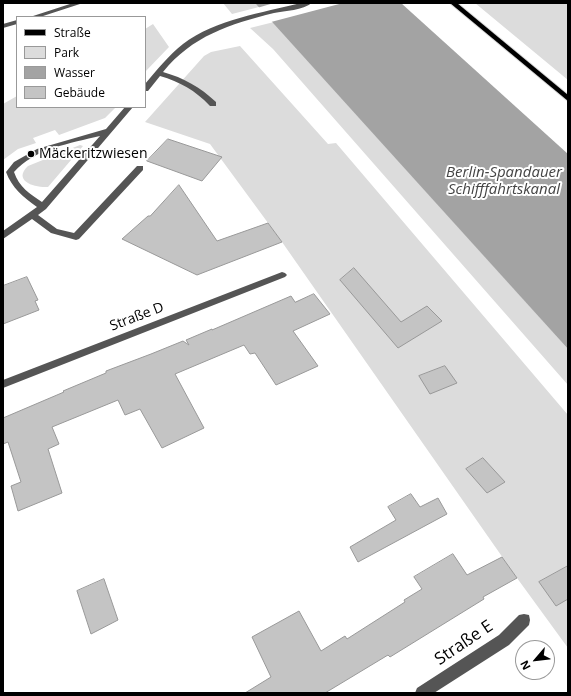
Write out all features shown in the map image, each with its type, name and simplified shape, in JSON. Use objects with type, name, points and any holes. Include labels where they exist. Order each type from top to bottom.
[{"type":"main road","points":[[453,3],[568,99]]},
{"type":"street","points":[[36,16],[80,3]]},
{"type":"street","points":[[146,88],[173,55],[190,42],[214,29],[309,3]]},
{"type":"street","points":[[3,26],[16,22]]},
{"type":"street","points":[[159,73],[189,84],[199,90],[213,104]]},
{"type":"street","points":[[3,236],[43,207],[128,108]]},
{"type":"street","points":[[43,207],[20,191],[6,172],[31,154],[108,131]]},
{"type":"street","points":[[32,215],[54,231],[76,236],[140,168]]},
{"type":"street","name":"Straße D","points":[[3,384],[282,275]]},
{"type":"street","name":"Straße E","points":[[422,693],[504,640],[524,620]]},
{"type":"green space","points":[[223,3],[255,3],[259,7],[232,14]]},
{"type":"green space","points":[[475,3],[568,3],[568,80]]},
{"type":"green space","points":[[274,22],[568,349],[568,385],[273,49],[250,28]]},
{"type":"green space","points":[[153,24],[169,47],[146,71],[146,28]]},
{"type":"green space","points":[[240,46],[328,144],[336,143],[568,415],[568,648],[517,578],[282,242],[210,144],[145,122],[204,56],[211,52]]},
{"type":"green space","points":[[16,97],[16,108],[115,108],[105,118],[59,135],[55,130],[33,138],[36,143],[18,149],[3,160],[3,104]]},
{"type":"green space","points":[[80,145],[83,146],[48,187],[32,185],[24,180],[24,171],[28,166]]},
{"type":"water","name":"Berlin-Spandauer Schifffahrtskanal","points":[[255,3],[401,3],[568,154],[568,349]]},
{"type":"pier","points":[[274,3],[343,3],[271,22],[257,8]]},
{"type":"building","points":[[168,139],[222,157],[202,181],[147,161]]},
{"type":"building","points":[[179,185],[217,241],[268,223],[282,242],[197,275],[122,239],[148,216],[150,216]]},
{"type":"building","points":[[354,268],[401,322],[427,306],[442,321],[398,348],[340,280]]},
{"type":"building","points":[[27,277],[38,300],[35,301],[39,310],[3,324],[3,286]]},
{"type":"building","points":[[314,294],[330,314],[293,331],[318,366],[276,385],[255,353],[250,354],[244,345],[175,374],[204,428],[162,448],[140,409],[125,415],[118,400],[52,427],[59,444],[48,449],[62,493],[18,511],[11,486],[21,482],[8,442],[3,444],[3,418],[106,373],[106,371],[183,341],[189,345],[186,340],[291,296],[295,302]]},
{"type":"building","points":[[445,366],[457,383],[430,394],[419,376]]},
{"type":"building","points":[[483,458],[505,482],[487,493],[466,469]]},
{"type":"building","points":[[411,494],[420,507],[438,498],[447,514],[358,562],[350,547],[396,520],[388,507]]},
{"type":"building","points":[[453,554],[467,575],[502,557],[517,578],[483,597],[484,599],[390,657],[388,655],[325,693],[245,693],[271,677],[252,637],[299,611],[321,651],[345,636],[347,639],[405,602],[404,600],[422,589],[414,577]]},
{"type":"building","points":[[568,566],[568,599],[556,606],[539,582]]},
{"type":"building","points":[[104,579],[118,620],[91,634],[77,591]]},
{"type":"place","name":"Mäckeritzwiesen","points":[[31,154]]}]
